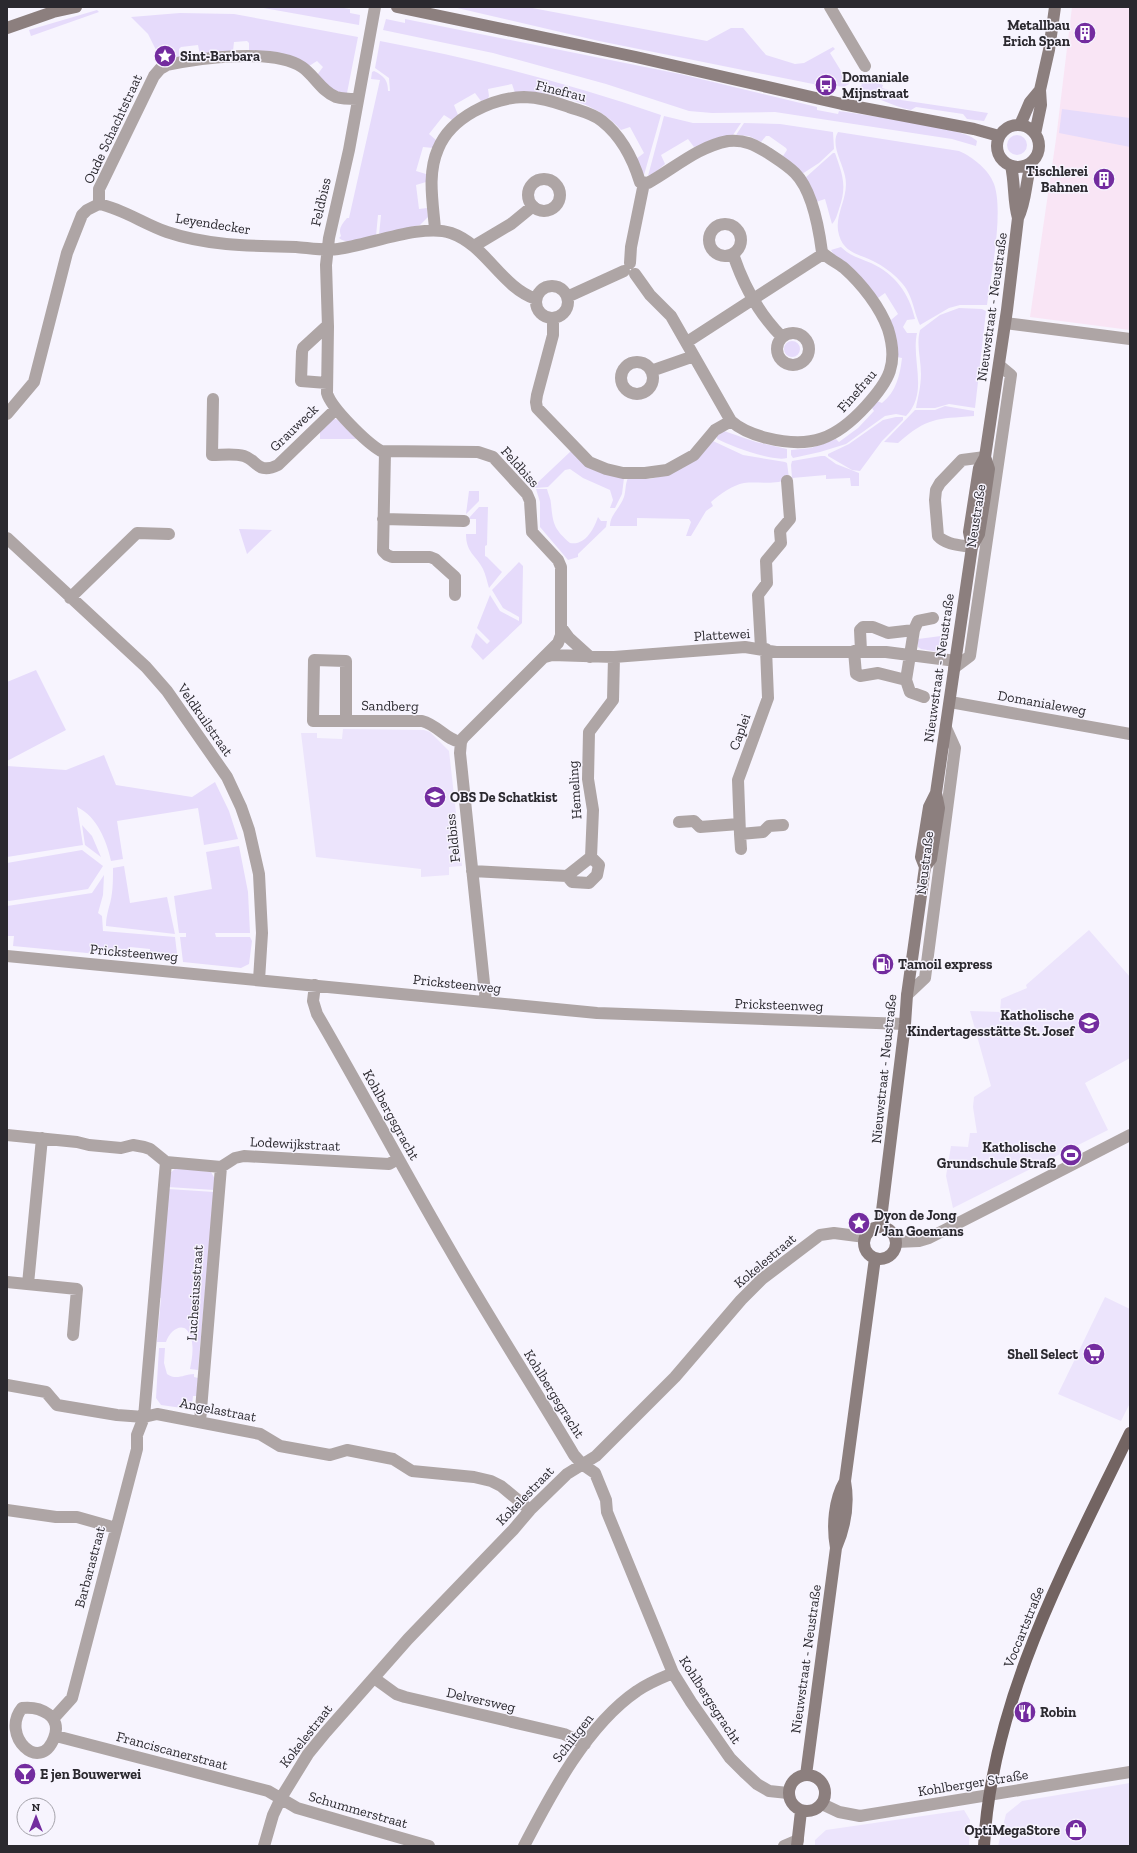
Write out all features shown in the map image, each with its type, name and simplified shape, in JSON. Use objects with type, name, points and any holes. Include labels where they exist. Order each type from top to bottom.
[{"type":"main road","name":"Voccartstraße","points":[[984,1846],[989,1796],[1011,1705],[1026,1659],[1058,1584],[1130,1432]]},
{"type":"street","points":[[7,28],[53,12],[76,7]]},
{"type":"street","name":"Feldbiss","points":[[375,7],[349,150],[330,227],[326,265],[328,325],[327,383],[329,399],[336,409],[372,445],[385,452],[478,452],[486,453],[493,457],[527,494],[530,501],[532,532],[560,563],[562,571],[561,635],[558,643],[463,738],[461,742],[460,753],[486,1002]]},
{"type":"street","points":[[397,7],[636,57],[842,104],[974,129],[999,136]]},
{"type":"street","points":[[830,7],[865,66]]},
{"type":"street","points":[[1035,134],[1041,105],[1040,90],[1049,50],[1055,7]]},
{"type":"street","name":"Oude Schachtstraat","points":[[7,414],[34,382],[71,240],[82,215],[87,210],[99,204],[99,189],[154,76],[160,69],[167,65],[220,58],[256,56],[280,59],[302,68],[326,91],[335,97],[358,99]]},
{"type":"street","points":[[1020,125],[1030,102],[1040,90]]},
{"type":"street","name":"Finefrau","points":[[435,230],[431,177],[438,148],[460,119],[483,106],[515,98],[537,98],[591,114],[613,131],[623,144],[637,172],[640,182],[644,182]]},
{"type":"street","points":[[1020,125],[1027,127],[1035,134],[1039,144],[1039,150],[1036,158],[1032,162],[1022,166],[1011,166],[1004,161],[998,152],[997,141],[999,136],[1006,128],[1020,125]]},
{"type":"street","points":[[553,318],[553,335],[536,402],[537,408],[589,462],[606,469],[623,473],[645,473],[667,470],[694,455],[715,430],[731,421],[671,316],[650,295],[630,269],[631,247],[644,182],[648,183],[700,150],[728,141],[745,141],[752,143],[790,169],[800,180],[809,198],[823,254],[686,342]]},
{"type":"street","name":"Nieuwstraat - Neustraße","points":[[985,457],[1005,323],[1018,218],[1024,207],[1029,171],[1032,162]]},
{"type":"street","points":[[1011,166],[1014,180],[1015,206],[1018,218]]},
{"type":"street","name":"Leyendecker","points":[[99,204],[107,206],[145,224],[189,238],[243,245],[328,248]]},
{"type":"street","points":[[474,246],[511,224],[533,206]]},
{"type":"street","points":[[328,248],[336,249],[421,230],[435,230],[451,233],[474,246],[522,293],[536,299]]},
{"type":"street","points":[[732,254],[740,276],[769,324],[782,337]]},
{"type":"street","name":"Finefrau","points":[[731,421],[735,425],[758,435],[789,443],[807,443],[821,440],[837,433],[845,427],[884,386],[889,376],[892,359],[891,343],[887,327],[868,294],[850,274],[823,254]]},
{"type":"street","points":[[566,297],[630,269]]},
{"type":"street","points":[[550,286],[561,289],[566,297],[568,304],[566,310],[562,314],[553,318],[543,316],[536,308],[536,299],[540,291],[550,286]]},
{"type":"street","points":[[1005,323],[1130,339]]},
{"type":"street","points":[[327,383],[301,381],[303,348],[328,325]]},
{"type":"street","points":[[651,371],[694,356]]},
{"type":"street","name":"Neustraße","points":[[955,665],[970,656],[993,510],[1011,375],[999,365]]},
{"type":"street","name":"Grauweck","points":[[213,399],[212,455],[245,456],[260,468],[272,468],[278,465],[336,409]]},
{"type":"street","points":[[385,452],[383,520],[384,552],[392,557],[430,557],[435,559],[455,577],[455,595]]},
{"type":"street","points":[[972,547],[949,543],[942,540],[938,536],[935,500],[936,490],[940,483],[962,460],[985,457]]},
{"type":"street","name":"Neustraße","points":[[972,547],[979,534],[989,469],[985,457]]},
{"type":"street","name":"Caplei","points":[[741,849],[738,780],[768,698],[758,595],[767,583],[766,561],[781,543],[780,531],[790,519],[788,482]]},
{"type":"street","points":[[383,520],[464,521]]},
{"type":"street","points":[[70,598],[137,533],[169,534]]},
{"type":"street","name":"Veldkuilstraat","points":[[7,538],[146,667],[167,691],[227,777],[241,807],[249,830],[259,874],[262,933],[259,980]]},
{"type":"street","name":"Nieuwstraat - Neustraße","points":[[880,1227],[905,1024],[907,995],[925,866],[921,857],[929,807],[936,793],[972,547]]},
{"type":"street","points":[[924,697],[910,692],[906,680],[914,630],[918,621],[933,618]]},
{"type":"street","points":[[561,627],[569,638],[590,657]]},
{"type":"street","points":[[906,680],[878,673],[860,676],[856,674],[860,630],[863,627],[872,627],[888,633],[914,630]]},
{"type":"street","name":"Plattewei","points":[[545,657],[614,657],[745,647],[776,652],[857,651],[910,654],[955,665]]},
{"type":"street","name":"Hemeling","points":[[472,871],[567,876],[572,882],[589,883],[597,875],[598,865],[591,857],[593,810],[588,779],[589,732],[613,700],[614,657]]},
{"type":"street","name":"Sandberg","points":[[346,720],[346,661],[314,660],[313,721],[422,721],[434,725],[453,741],[461,742]]},
{"type":"street","name":"Domanialeweg","points":[[950,702],[1130,734]]},
{"type":"street","name":"Neustraße","points":[[907,995],[925,978],[955,748],[946,728]]},
{"type":"street","points":[[679,822],[694,821],[700,826],[763,832],[769,826],[783,825]]},
{"type":"street","points":[[567,876],[591,857]]},
{"type":"street","name":"Pricksteenweg","points":[[7,956],[597,1013],[905,1024]]},
{"type":"street","name":"Kohlbergsgracht","points":[[315,985],[313,1001],[317,1014],[398,1159],[504,1342],[525,1373],[574,1455],[582,1464],[595,1473],[606,1500],[607,1512],[673,1673],[711,1733],[730,1758],[757,1784],[769,1790],[788,1793]]},
{"type":"street","points":[[7,1135],[120,1148],[133,1145],[150,1149],[166,1162],[221,1167]]},
{"type":"street","points":[[896,1242],[919,1241],[929,1238],[1130,1135]]},
{"type":"street","points":[[28,1284],[42,1138]]},
{"type":"street","name":"Lodewijkstraat","points":[[221,1167],[235,1158],[244,1156],[389,1164],[398,1159]]},
{"type":"street","points":[[144,1417],[166,1162]]},
{"type":"street","name":"Luchesiusstraat","points":[[200,1422],[221,1167]]},
{"type":"street","points":[[880,1227],[890,1231],[896,1242],[894,1250],[889,1256],[880,1259],[869,1255],[865,1249],[865,1237],[870,1231],[880,1227]]},
{"type":"street","name":"Kokelestraat","points":[[264,1846],[273,1815],[281,1798],[308,1754],[408,1639],[513,1530],[530,1510],[567,1474],[596,1456],[675,1377],[762,1279],[820,1235],[834,1233],[865,1237]]},
{"type":"street","name":"Nieuwstraat - Neustraße","points":[[806,1775],[836,1548],[842,1533],[848,1494],[845,1481],[875,1258]]},
{"type":"street","points":[[7,1282],[76,1289],[72,1335]]},
{"type":"street","name":"Angelastraat","points":[[7,1385],[46,1392],[57,1405],[117,1415],[144,1417],[157,1414],[260,1434],[280,1446],[330,1455],[347,1450],[393,1459],[412,1471],[474,1477],[490,1481],[501,1486],[530,1510]]},
{"type":"street","name":"Barbarastraat","points":[[53,1719],[72,1698],[137,1449],[137,1435],[144,1417]]},
{"type":"street","points":[[7,1510],[56,1517],[77,1518],[116,1528]]},
{"type":"street","name":"Schiltgen","points":[[524,1846],[560,1779],[585,1744],[619,1706],[637,1691],[673,1673]]},
{"type":"street","name":"Delversweg","points":[[374,1678],[396,1694],[405,1697],[556,1732],[585,1744]]},
{"type":"street","points":[[29,1707],[43,1710],[53,1719],[56,1736],[49,1747],[39,1753],[20,1750],[8,1742],[8,1723],[16,1712],[22,1708],[29,1707]]},
{"type":"street","name":"Franciscanerstraat","points":[[56,1736],[268,1791],[281,1798]]},
{"type":"street","name":"Kohlberger Straße","points":[[822,1804],[839,1812],[860,1816],[1130,1772]]},
{"type":"street","points":[[801,1775],[806,1775],[817,1777],[824,1786],[825,1798],[816,1810],[801,1811],[792,1805],[788,1793],[793,1781],[801,1775]]},
{"type":"street","name":"Schummerstraat","points":[[281,1798],[297,1808],[429,1846]]},
{"type":"street","points":[[784,1846],[798,1843],[801,1811]]},
{"type":"shaded area","points":[[258,7],[338,7],[350,9],[350,13],[360,15],[359,25]]},
{"type":"shaded area","points":[[453,7],[527,7],[707,41],[731,28],[743,28],[766,55],[795,64],[804,63],[833,47],[835,49],[830,53],[849,84],[844,87],[830,85],[831,78],[824,76],[823,86],[599,41]]},
{"type":"shaded area","points":[[1072,7],[1130,7],[1130,330],[1030,317],[1056,139]]},
{"type":"shaded area","points":[[97,10],[99,12],[31,36],[29,30]]},
{"type":"shaded area","points":[[180,13],[234,14],[358,37],[347,93],[334,90],[317,75],[323,67],[317,61],[309,66],[249,51],[249,43],[247,41],[234,42],[233,51],[200,55],[198,45],[181,47],[179,49],[179,58],[162,62],[148,34],[131,17]]},
{"type":"shaded area","points":[[386,19],[405,23],[405,19],[680,74],[817,107],[817,110],[838,114],[839,111],[935,126],[969,136],[977,141],[976,146],[952,139],[775,112],[712,113],[689,111],[606,84],[493,53],[383,30]]},
{"type":"shaded area","points":[[380,41],[487,64],[557,82],[661,115],[644,175],[636,159],[644,153],[630,127],[621,130],[611,120],[599,112],[572,100],[529,93],[515,93],[512,84],[488,89],[488,99],[481,101],[475,93],[454,105],[458,115],[452,120],[444,115],[429,134],[436,140],[433,148],[423,147],[416,171],[426,174],[426,182],[416,185],[419,209],[427,208],[428,217],[420,225],[379,235],[381,215],[378,215],[376,236],[352,241],[339,238],[341,236],[340,229],[342,224],[347,218],[349,218],[380,80],[371,79],[372,72],[374,71],[383,77],[386,81],[388,91],[390,91],[389,78],[375,68]]},
{"type":"shaded area","points":[[866,79],[883,85],[882,88],[896,92],[901,100],[988,113],[984,121],[967,119],[963,114],[916,107],[911,110],[896,106],[853,91],[862,85],[860,82],[865,83]]},
{"type":"shaded area","points":[[1062,109],[1130,118],[1130,147],[1059,133]]},
{"type":"shaded area","points":[[664,116],[693,123],[741,123],[733,135],[694,147],[688,139],[661,155],[665,164],[652,175],[648,176]]},
{"type":"shaded area","points":[[744,123],[780,124],[833,132],[834,149],[819,163],[802,174],[783,156],[787,150],[786,148],[769,136],[766,136],[761,142],[749,136],[736,135]]},
{"type":"shaded area","points":[[838,132],[959,151],[975,160],[984,169],[994,184],[998,210],[996,244],[987,305],[960,305],[949,308],[920,325],[908,291],[897,278],[880,265],[844,246],[839,235],[838,220],[844,199],[846,184],[844,171],[835,142]]},
{"type":"shaded area","points":[[1013,135],[1021,135],[1027,141],[1027,149],[1021,155],[1013,155],[1007,149],[1007,141]]},
{"type":"shaded area","points":[[833,153],[835,153],[840,168],[843,181],[843,194],[839,209],[832,224],[825,199],[816,202],[805,178]]},
{"type":"shaded area","points":[[841,247],[851,255],[880,267],[900,285],[905,293],[915,319],[907,320],[903,327],[907,333],[917,333],[917,397],[913,407],[906,416],[896,414],[885,416],[846,444],[793,458],[791,455],[791,450],[811,448],[836,439],[839,442],[858,428],[874,411],[872,408],[877,401],[882,403],[891,394],[900,371],[902,358],[897,357],[890,322],[898,314],[885,293],[878,298],[834,255],[831,250]]},
{"type":"shaded area","points":[[959,308],[982,309],[986,311],[975,408],[949,404],[935,408],[916,408],[921,378],[919,347],[920,330],[940,315]]},
{"type":"shaded area","points":[[792,341],[798,343],[800,349],[798,355],[792,357],[786,355],[784,349],[786,343]]},
{"type":"shaded area","points":[[945,406],[974,411],[974,416],[933,421],[917,428],[898,443],[884,442],[915,410],[935,410]]},
{"type":"shaded area","points":[[903,417],[903,420],[882,441],[860,471],[852,470],[828,456],[828,454],[849,444],[883,420]]},
{"type":"shaded area","points":[[333,418],[338,420],[358,439],[320,439],[320,428]]},
{"type":"shaded area","points":[[724,431],[756,442],[787,449],[787,458],[780,459],[762,456],[717,439],[717,436]]},
{"type":"shaded area","points":[[713,441],[743,455],[785,462],[787,463],[789,478],[773,483],[744,483],[727,490],[711,502],[713,506],[706,511],[691,536],[686,536],[691,522],[689,519],[637,518],[637,526],[610,526],[613,515],[624,497],[628,478],[650,479],[662,476]]},
{"type":"shaded area","points":[[571,451],[624,478],[622,494],[615,508],[610,508],[613,500],[610,490],[583,478],[570,469],[565,470],[548,487],[535,488],[534,486]]},
{"type":"shaded area","points":[[825,456],[836,464],[859,473],[859,486],[851,486],[850,478],[826,479],[826,475],[792,478],[792,461]]},
{"type":"shaded area","points":[[536,489],[547,489],[551,500],[555,526],[570,543],[580,542],[588,536],[598,517],[601,521],[607,521],[606,527],[578,554],[578,557],[568,560],[540,527],[540,502]]},
{"type":"shaded area","points":[[469,491],[479,491],[479,501],[466,514]]},
{"type":"shaded area","points":[[479,507],[488,507],[487,545],[485,546],[485,556],[502,572],[489,588],[483,569],[470,550],[466,540],[466,534],[476,534],[476,519],[468,519]]},
{"type":"shaded area","points":[[239,529],[272,530],[247,554]]},
{"type":"shaded area","points":[[519,562],[523,566],[522,623],[483,660],[471,647],[476,633],[487,644],[490,641],[477,628],[490,595],[500,611],[519,621],[519,617],[503,608],[492,590]]},
{"type":"shaded area","points":[[941,636],[939,652],[921,649],[918,647],[918,639]]},
{"type":"shaded area","points":[[36,670],[66,730],[7,761],[7,682]]},
{"type":"shaded area","points":[[343,729],[424,730],[430,732],[449,751],[462,866],[449,867],[449,875],[421,877],[421,869],[316,857],[301,733],[317,733],[317,738],[342,739]]},
{"type":"shaded area","points":[[104,755],[116,785],[192,797],[215,782],[229,811],[238,839],[204,845],[198,808],[117,821],[123,859],[111,861],[107,846],[100,830],[84,811],[77,807],[83,845],[7,857],[7,766],[66,770]]},
{"type":"shaded area","points":[[82,825],[92,836],[101,857],[85,845]]},
{"type":"shaded area","points":[[239,846],[248,892],[250,933],[215,933],[216,937],[250,937],[252,941],[249,964],[241,968],[183,962],[180,937],[186,937],[186,933],[179,933],[174,896],[212,889],[206,852]]},
{"type":"shaded area","points":[[82,850],[103,866],[88,889],[9,901],[7,900],[7,863]]},
{"type":"shaded area","points":[[124,866],[130,903],[167,897],[175,934],[106,926],[112,893],[113,868]]},
{"type":"shaded area","points":[[104,875],[103,895],[98,913],[102,916],[103,931],[175,937],[178,962],[150,959],[150,949],[130,947],[129,957],[13,946],[14,936],[7,936],[7,906],[92,893]]},
{"type":"shaded area","name":"Katholische Grundschule Straß","points":[[1089,930],[1130,977],[1130,1058],[1085,1083],[1108,1130],[953,1208],[946,1176],[951,1146],[968,1147],[970,1133],[977,1133],[973,1107],[974,1097],[991,1086],[970,1011],[1000,1012],[1001,999],[1027,988],[1026,985]]},
{"type":"shaded area","points":[[176,1168],[211,1172],[215,1179],[214,1190],[168,1187],[169,1174]]},
{"type":"shaded area","points":[[168,1189],[214,1192],[198,1370],[190,1369],[192,1346],[189,1332],[186,1329],[182,1327],[178,1328],[171,1333],[166,1342],[157,1342],[161,1298],[156,1297]]},
{"type":"shaded area","points":[[1105,1297],[1130,1309],[1130,1403],[1121,1421],[1058,1394]]},
{"type":"shaded area","points":[[159,1348],[165,1348],[164,1363],[167,1374],[177,1377],[194,1374],[194,1377],[198,1378],[197,1396],[193,1396],[192,1405],[189,1409],[161,1405],[156,1398]]},
{"type":"shaded area","name":"OptiMegaStore","points":[[1130,1783],[1130,1846],[998,1846],[1006,1814],[1022,1801]]},
{"type":"shaded area","points":[[964,1810],[970,1820],[969,1846],[815,1846],[815,1840],[826,1830]]},
{"type":"place","name":"Metallbau Erich Span","points":[[1085,33]]},
{"type":"place","name":"Sint-Barbara","points":[[165,56]]},
{"type":"place","name":"Domaniale Mijnstraat","points":[[826,85]]},
{"type":"place","name":"Tischlerei Bahnen","points":[[1104,179]]},
{"type":"place","name":"OBS De Schatkist","points":[[435,797]]},
{"type":"place","name":"Tamoil express","points":[[883,964]]},
{"type":"place","name":"Katholische Kindertagesstätte St. Josef","points":[[1089,1023]]},
{"type":"place","name":"Katholische Grundschule Straß","points":[[1071,1155]]},
{"type":"place","name":"Dyon de Jong / Jan Goemans","points":[[859,1223]]},
{"type":"place","name":"Shell Select","points":[[1094,1354]]},
{"type":"place","name":"Robin","points":[[1025,1712]]},
{"type":"place","name":"E jen Bouwerwei","points":[[25,1774]]},
{"type":"place","name":"OptiMegaStore","points":[[1076,1830]]}]
